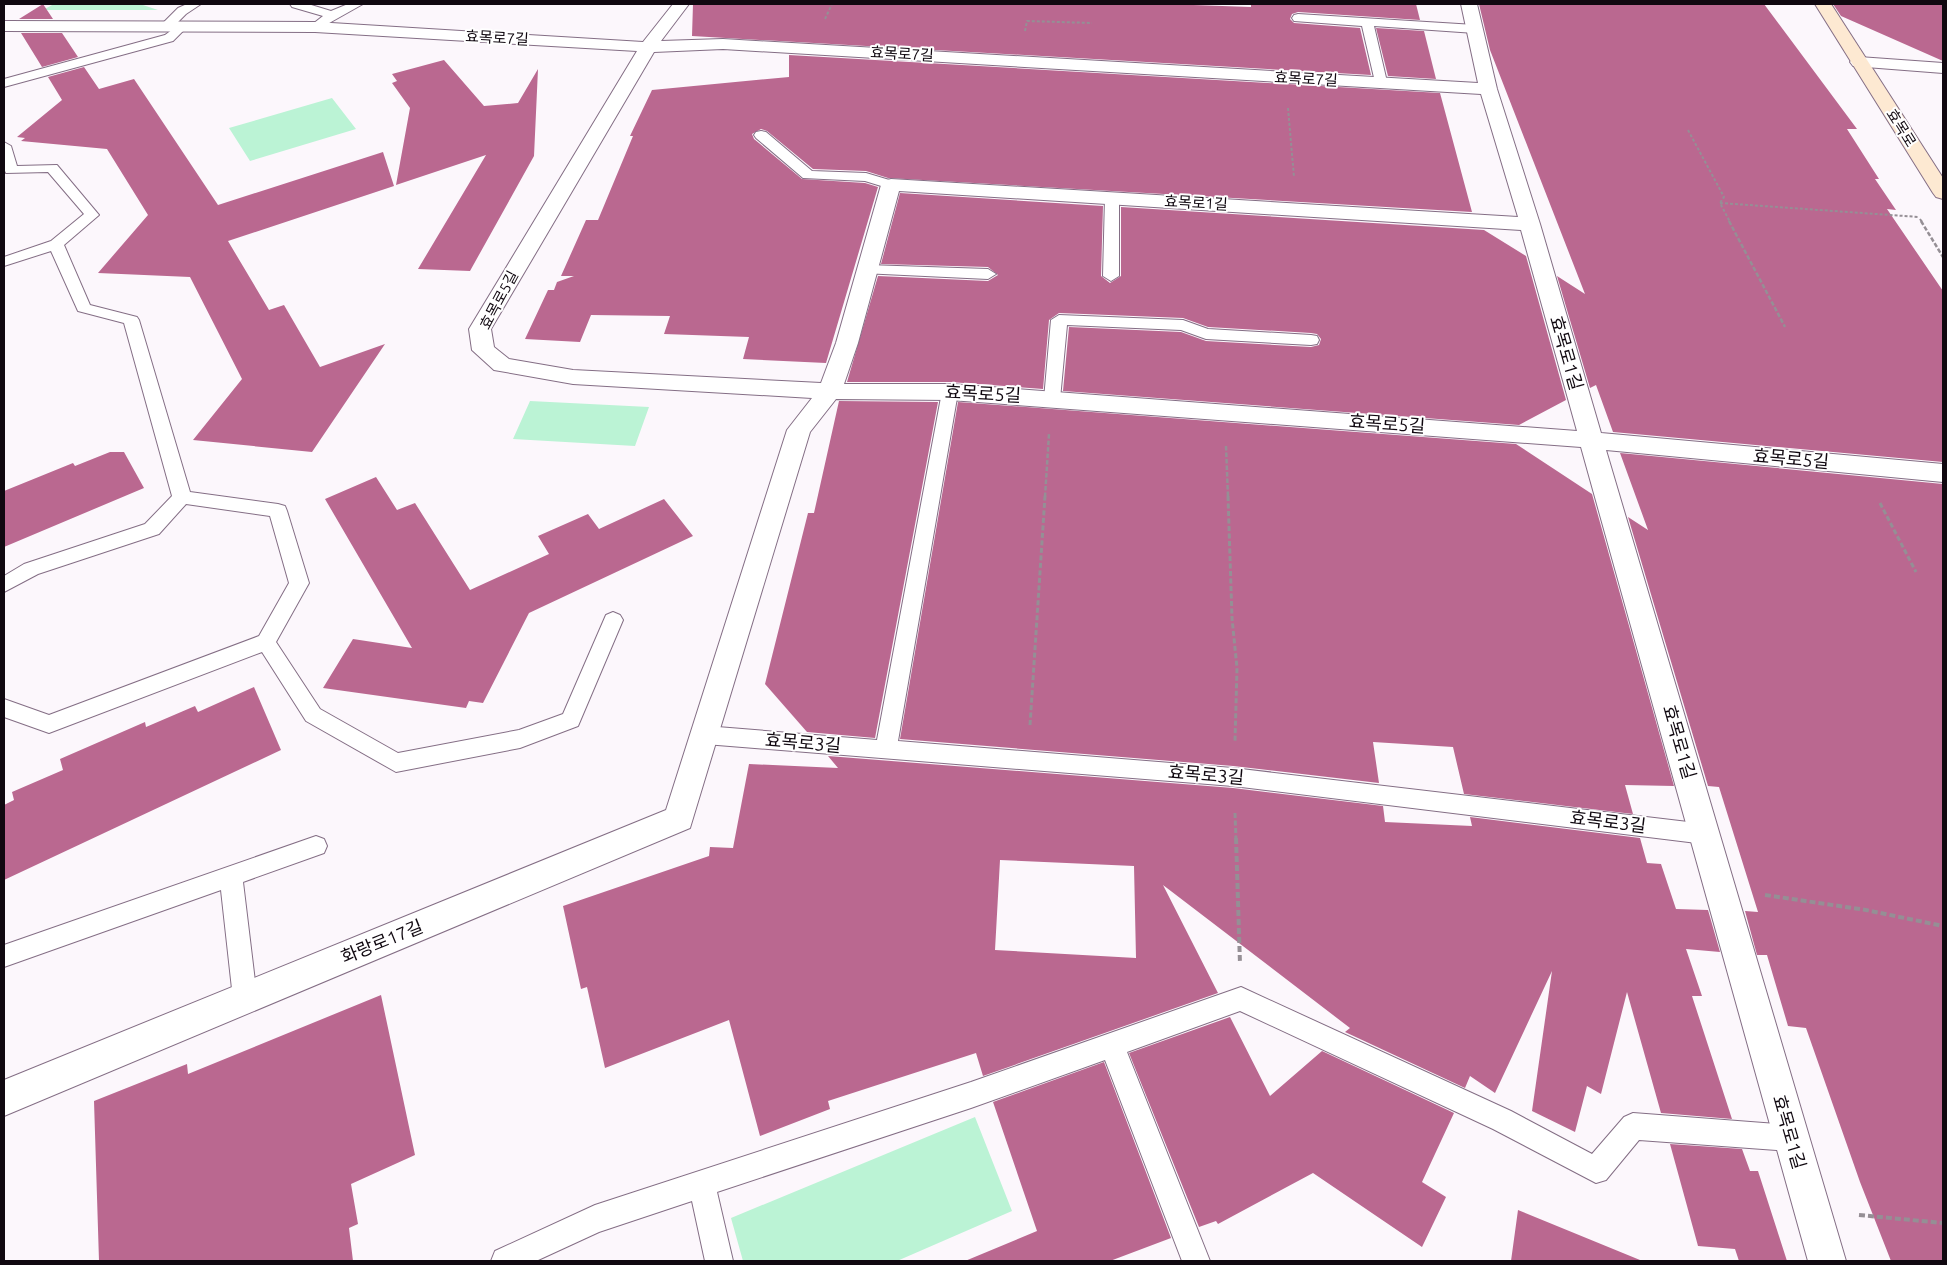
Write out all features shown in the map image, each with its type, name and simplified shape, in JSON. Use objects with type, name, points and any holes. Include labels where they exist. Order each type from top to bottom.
[{"type":"street","name":"효목로5길","points":[[680,4],[648,47],[480,329],[483,350],[502,365],[573,377],[830,391],[950,392],[1052,398],[1591,440],[1943,473]]},
{"type":"street","name":"효목로","points":[[1823,4],[1943,193]]},
{"type":"street","name":"효목로1길","points":[[1472,16],[1488,89],[1530,224],[1790,1138],[1827,1261]]},
{"type":"street","name":"효목로7길","points":[[4,26],[315,27],[648,47],[723,44],[1488,89]]},
{"type":"street","points":[[1859,62],[1943,68]]},
{"type":"street","points":[[705,735],[799,430],[830,391],[847,343],[891,185]]},
{"type":"street","name":"효목로1길","points":[[891,185],[1530,224]]},
{"type":"street","name":"화랑로17길","points":[[4,1098],[679,819],[705,735]]},
{"type":"lane","points":[[4,84],[169,38],[182,10],[195,4]]},
{"type":"lane","points":[[296,4],[332,15]]},
{"type":"lane","points":[[315,27],[332,15],[357,4]]},
{"type":"lane","points":[[1298,18],[1367,22],[1472,16]]},
{"type":"lane","points":[[1367,22],[1381,82]]},
{"type":"lane","points":[[761,135],[808,175],[866,177],[891,185]]},
{"type":"lane","points":[[4,146],[8,171],[52,168],[92,215],[56,244],[4,262]]},
{"type":"lane","points":[[1111,276],[1112,198]]},
{"type":"lane","points":[[56,244],[84,308],[131,320],[182,497]]},
{"type":"lane","points":[[867,270],[988,274]]},
{"type":"lane","points":[[1052,398],[1059,320],[1182,325],[1206,334],[1311,340]]},
{"type":"lane","points":[[886,750],[950,392]]},
{"type":"lane","points":[[4,585],[31,569],[152,529],[182,497]]},
{"type":"lane","points":[[4,708],[49,724],[266,642],[299,583],[278,511],[182,497]]},
{"type":"lane","points":[[266,642],[313,715],[396,763],[520,739],[571,720],[613,620]]},
{"type":"lane","name":"효목로3길","points":[[705,735],[1233,777],[1705,834]]},
{"type":"lane","points":[[4,956],[316,846]]},
{"type":"lane","points":[[231,876],[245,998]]},
{"type":"lane","points":[[505,1261],[595,1219],[971,1095],[1241,999],[1502,1120],[1596,1170],[1633,1126],[1790,1138]]},
{"type":"lane","points":[[1112,1045],[1196,1261]]},
{"type":"lane","points":[[702,1184],[719,1261]]},
{"type":"path","points":[[1286,78],[1297,209]]},
{"type":"path","points":[[1688,130],[1724,197],[1720,203]]},
{"type":"path","points":[[1720,203],[1927,217]]},
{"type":"path","points":[[1720,203],[1785,326]]},
{"type":"path","points":[[1028,761],[1052,398]]},
{"type":"path","points":[[1225,412],[1232,618],[1238,668],[1233,777],[1241,999]]},
{"type":"path","points":[[1860,465],[1916,572]]},
{"type":"path","points":[[1720,888],[1866,910],[1943,926]]},
{"type":"path","points":[[1810,1204],[1852,1215],[1943,1222]]},
{"type":"green space","points":[[54,4],[140,4],[158,10],[43,10]]},
{"type":"green space","points":[[332,98],[356,129],[250,161],[229,128]]},
{"type":"green space","points":[[530,401],[649,407],[635,446],[513,439]]},
{"type":"green space","points":[[975,1117],[1012,1211],[897,1261],[743,1261],[731,1218]]},
{"type":"building","points":[[43,4],[53,19],[19,19]]},
{"type":"building","points":[[693,4],[1165,4],[1251,7],[1251,4],[1416,4],[1420,20],[1298,12],[1292,14],[1290,19],[1294,23],[1360,28],[1371,75],[692,36]]},
{"type":"building","points":[[1479,4],[1764,4],[1857,129],[1847,129],[1879,179],[1875,179],[1896,210],[1887,209],[1943,291],[1943,462],[1613,432],[1596,385],[1590,388],[1557,276],[1585,294],[1490,50]]},
{"type":"building","points":[[1833,4],[1943,4],[1943,61],[1841,16]]},
{"type":"building","points":[[1376,28],[1424,31],[1436,79],[1388,76]]},
{"type":"building","points":[[21,33],[62,33],[78,57],[42,67]]},
{"type":"building","points":[[789,55],[1440,93],[1472,212],[888,178],[866,171],[813,169],[767,131],[761,129],[752,134],[754,139],[802,179],[865,183],[878,187],[826,363],[743,359],[749,337],[664,334],[670,316],[591,315],[580,342],[525,339],[548,290],[554,290],[557,282],[574,276],[561,276],[586,220],[598,220],[633,136],[630,136],[652,90],[789,77]]},
{"type":"building","points":[[444,60],[484,106],[518,103],[538,69],[534,156],[470,271],[418,269],[486,155],[396,185],[410,108],[392,83],[397,81],[392,74]]},
{"type":"building","points":[[84,67],[99,89],[134,79],[218,205],[383,152],[394,186],[228,241],[269,310],[284,305],[320,367],[385,344],[312,452],[193,440],[242,379],[190,277],[98,273],[148,215],[107,149],[21,141],[25,138],[17,137],[62,100],[48,77]]},
{"type":"building","points":[[900,193],[1103,206],[1101,276],[1110,283],[1121,276],[1121,207],[1484,230],[1526,256],[1566,400],[1519,425],[1063,391],[1069,327],[1181,332],[1206,341],[1311,347],[1319,345],[1321,339],[1317,334],[1311,333],[1208,327],[1183,318],[1059,313],[1049,320],[1043,389],[950,382],[847,382],[878,276],[988,281],[998,275],[988,267],[881,264]]},
{"type":"building","points":[[839,401],[938,402],[875,738],[807,732],[765,684],[808,513],[814,513]]},
{"type":"building","points":[[958,402],[1516,444],[1592,494],[1674,786],[1625,785],[1633,814],[1464,794],[1453,747],[1373,742],[1379,783],[1233,766],[900,739]]},
{"type":"building","points":[[110,452],[124,452],[144,488],[4,547],[4,491],[73,463],[75,466]]},
{"type":"building","points":[[1620,453],[1943,484],[1943,1261],[1891,1261],[1860,1182],[1806,1028],[1788,1026],[1767,955],[1757,955],[1745,911],[1758,912],[1719,787],[1708,786],[1628,517],[1648,530]]},
{"type":"building","points":[[376,477],[397,510],[415,503],[470,590],[549,554],[538,536],[588,514],[599,529],[664,499],[693,536],[529,613],[483,703],[469,701],[466,708],[323,688],[353,639],[412,648],[325,499]]},
{"type":"building","points":[[254,687],[281,750],[4,880],[4,805],[14,800],[12,792],[63,770],[60,759],[145,722],[146,727],[195,706],[198,712]]},
{"type":"building","points":[[828,756],[1233,788],[1383,806],[1385,822],[1472,826],[1470,817],[1640,838],[1647,863],[1661,864],[1676,909],[1708,910],[1720,952],[1686,949],[1702,996],[1692,996],[1732,1119],[1661,1113],[1627,992],[1601,1094],[1587,1086],[1575,1132],[1532,1111],[1552,971],[1495,1093],[1470,1076],[1465,1088],[1345,1032],[1350,1028],[1163,885],[1218,993],[983,1076],[976,1053],[828,1101],[830,1109],[760,1136],[729,1020],[605,1068],[587,987],[581,989],[563,906],[709,856],[710,847],[733,848],[749,764],[838,768]],"holes":[[[1000,860],[1134,866],[1136,958],[995,950]]]},
{"type":"building","points":[[381,995],[415,1155],[351,1184],[358,1224],[349,1228],[353,1261],[99,1261],[94,1101],[187,1064],[188,1074]]},
{"type":"building","points":[[1230,1017],[1270,1096],[1322,1051],[1454,1113],[1422,1182],[1446,1197],[1422,1247],[1313,1173],[1218,1224],[1216,1221],[1199,1227],[1129,1053]]},
{"type":"building","points":[[1104,1062],[1171,1238],[1110,1261],[965,1261],[1037,1231],[993,1102]]},
{"type":"building","points":[[1670,1144],[1742,1149],[1750,1171],[1758,1171],[1787,1261],[1739,1261],[1735,1249],[1698,1246]]},
{"type":"building","points":[[1518,1210],[1640,1260],[1640,1261],[1511,1261]]}]
